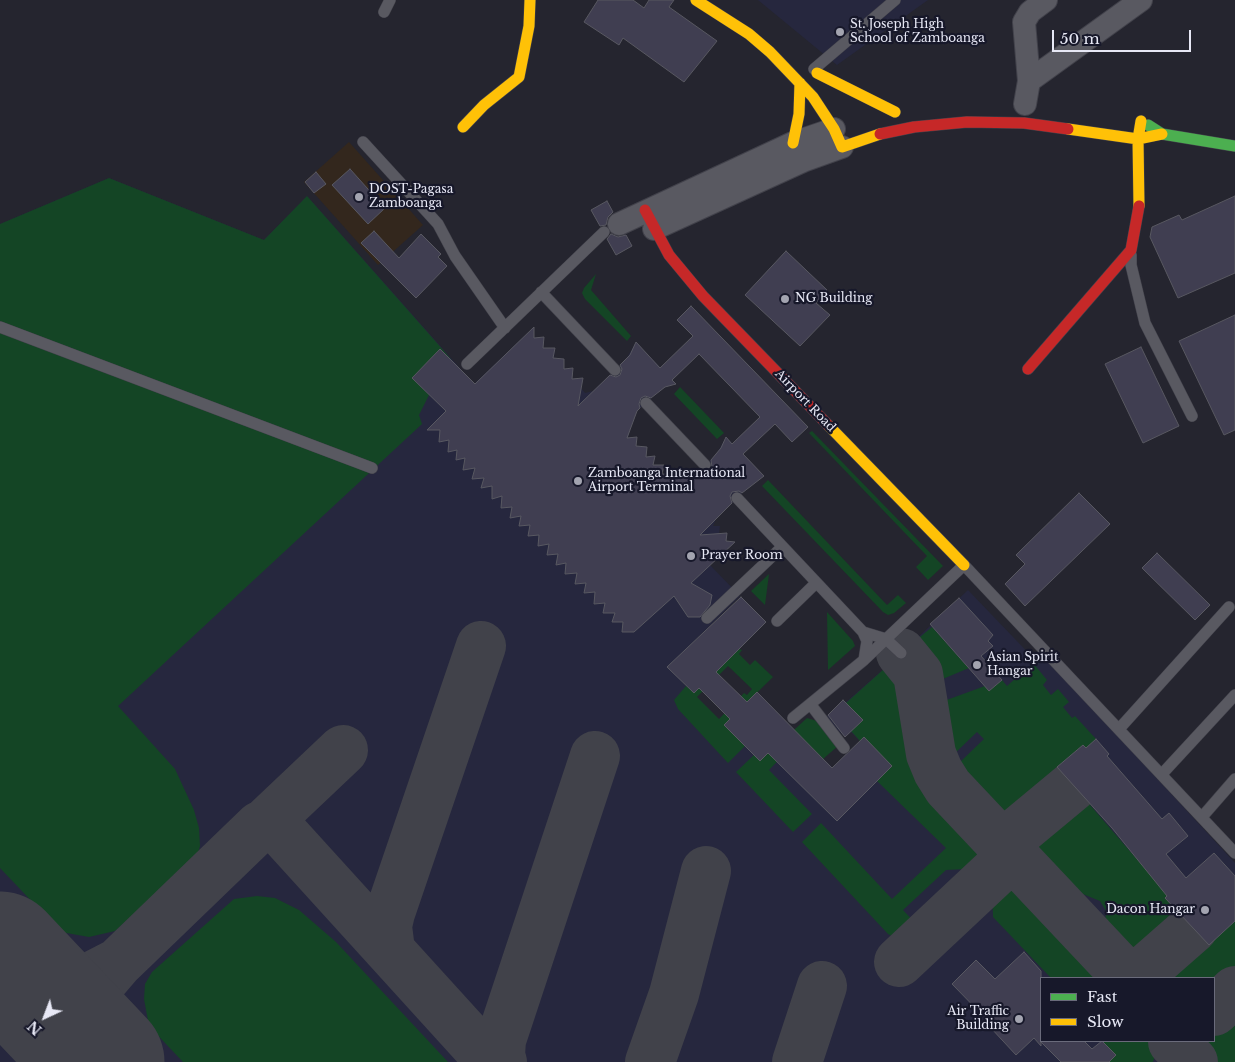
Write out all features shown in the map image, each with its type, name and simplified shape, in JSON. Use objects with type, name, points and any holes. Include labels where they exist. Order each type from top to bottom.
[{"type":"street","points":[[463,127],[484,105],[519,78],[529,26],[530,0]]},
{"type":"street","points":[[696,0],[749,34],[800,83],[847,135]]},
{"type":"street","points":[[1025,105],[1029,81],[1024,22],[1030,12],[1046,0]]},
{"type":"street","points":[[1029,81],[1141,0]]},
{"type":"street","points":[[812,69],[836,97]]},
{"type":"street","points":[[812,69],[900,111],[879,115]]},
{"type":"street","points":[[794,143],[799,114],[800,83]]},
{"type":"street","points":[[1028,369],[1131,250],[1139,214],[1136,120],[1162,134],[1235,146]]},
{"type":"street","points":[[650,220],[794,143],[914,122],[1024,122],[1138,139],[1162,134]]},
{"type":"street","points":[[612,228],[650,220],[803,161],[847,135]]},
{"type":"street","name":"Airport Road","points":[[650,220],[670,255],[703,296],[964,565]]},
{"type":"lane","points":[[384,12],[390,0]]},
{"type":"lane","points":[[812,69],[895,0]]},
{"type":"lane","points":[[363,142],[438,224],[455,256],[504,328]]},
{"type":"lane","points":[[466,364],[541,292],[612,228]]},
{"type":"lane","points":[[1131,250],[1131,265],[1145,323],[1192,416]]},
{"type":"lane","points":[[541,292],[615,370]]},
{"type":"lane","points":[[0,327],[372,468]]},
{"type":"lane","points":[[646,403],[705,465]]},
{"type":"lane","points":[[737,498],[863,632],[867,641],[864,660]]},
{"type":"lane","points":[[706,618],[782,547]]},
{"type":"lane","points":[[793,718],[864,660],[964,565],[1235,853]]},
{"type":"lane","points":[[777,621],[816,583]]},
{"type":"lane","points":[[1119,729],[1228,607]]},
{"type":"lane","points":[[863,632],[886,639],[901,653]]},
{"type":"lane","points":[[1162,774],[1235,695]]},
{"type":"lane","points":[[811,705],[844,748]]},
{"type":"lane","points":[[1202,817],[1235,779]]},
{"type":"shaded area","name":"St. Joseph High School of Zamboanga","points":[[758,0],[928,0],[837,65]]},
{"type":"shaded area","points":[[349,142],[423,225],[378,265],[304,182]]},
{"type":"shaded area","points":[[109,178],[264,240],[307,196],[474,384],[534,327],[534,338],[544,337],[543,348],[555,348],[554,358],[564,359],[564,369],[573,368],[572,379],[583,378],[581,388],[585,393],[593,391],[625,361],[636,342],[676,384],[665,387],[652,397],[624,423],[621,430],[630,430],[628,438],[637,437],[636,446],[647,447],[646,457],[655,456],[653,465],[664,465],[662,474],[687,482],[716,455],[726,437],[764,476],[748,487],[716,519],[713,526],[720,526],[719,534],[727,533],[726,541],[710,565],[740,596],[668,667],[768,770],[801,737],[833,768],[860,741],[851,732],[845,737],[825,718],[843,700],[846,702],[894,660],[968,590],[1038,663],[1046,658],[1235,863],[1235,1062],[0,1062],[0,224]]},
{"type":"green space","points":[[109,178],[264,240],[307,196],[452,360],[440,349],[412,378],[429,395],[419,415],[422,424],[118,706],[175,769],[194,810],[199,828],[200,846],[197,857],[115,931],[89,937],[61,932],[0,868],[0,224]]},
{"type":"green space","points":[[596,274],[591,290],[631,336],[627,341],[585,299],[582,293]]},
{"type":"green space","points":[[680,387],[724,433],[717,439],[674,394]]},
{"type":"green space","points":[[812,431],[943,566],[928,580],[916,567],[927,556],[809,433]]},
{"type":"green space","points":[[768,480],[887,605],[898,595],[906,603],[894,613],[888,615],[883,612],[762,486]]},
{"type":"green space","points":[[769,574],[765,605],[751,591]]},
{"type":"green space","points":[[827,612],[853,641],[855,646],[828,670]]},
{"type":"green space","points":[[932,627],[969,668],[938,681],[928,680],[926,669],[908,647]]},
{"type":"green space","points":[[739,649],[742,650],[739,654],[750,665],[755,660],[773,677],[724,725],[745,746],[728,763],[678,709],[674,700],[686,686],[694,693]],"holes":[[[728,666],[752,689],[747,695],[744,693],[719,719],[697,697]]]},
{"type":"green space","points":[[894,660],[910,677],[921,760],[930,780],[944,799],[987,845],[991,854],[989,864],[975,879],[966,869],[946,870],[903,910],[921,929],[908,940],[899,940],[888,934],[802,842],[821,823],[892,899],[946,848],[877,781],[892,766],[864,738],[860,741],[851,731],[863,720],[846,703]]},
{"type":"green space","points":[[1033,663],[1047,680],[1043,685],[1051,695],[1058,689],[1069,702],[1063,707],[1072,718],[1075,716],[1096,739],[1086,748],[1083,745],[1057,767],[1070,782],[1027,818],[1011,822],[991,815],[957,779],[956,771],[959,763],[984,739],[977,732],[952,756],[942,757],[937,744],[933,716],[935,709],[941,702],[985,686],[989,691],[1002,680],[1007,686]]},
{"type":"green space","points":[[807,718],[817,721],[838,746],[823,759],[801,737],[769,770],[812,814],[793,832],[736,772],[754,755],[760,761]]},
{"type":"green space","points":[[1077,790],[1154,879],[1178,886],[1165,898],[1187,922],[1143,961],[1131,961],[1109,938],[1105,926],[1106,911],[1100,901],[1053,882],[1026,853],[1026,836],[1034,826]]},
{"type":"green space","points":[[1006,875],[1021,880],[1113,977],[1050,977],[993,917],[992,886]]},
{"type":"green space","points":[[257,896],[275,898],[299,910],[336,942],[448,1062],[183,1062],[149,1026],[144,999],[145,984],[152,972],[234,899]]},
{"type":"green space","points":[[1235,921],[1235,969],[1233,971],[1235,981],[1215,1001],[1215,977],[1152,977],[1198,935],[1209,945]]},
{"type":"green space","points":[[1235,1000],[1235,1062],[1203,1062],[1186,1042],[1215,1042],[1215,1020]]},
{"type":"green space","points":[[1103,1042],[1159,1042],[1153,1062],[1109,1062],[1116,1055]]},
{"type":"building","points":[[598,0],[633,0],[644,8],[649,0],[674,0],[669,7],[717,41],[684,82],[623,38],[619,45],[584,22]]},
{"type":"building","name":"DOST-Pagasa Zamboanga","points":[[350,169],[385,208],[368,224],[332,185]]},
{"type":"building","points":[[316,172],[326,184],[314,193],[305,182]]},
{"type":"building","points":[[1235,196],[1235,273],[1178,298],[1150,237],[1152,227],[1179,215],[1182,220]]},
{"type":"building","points":[[607,201],[613,212],[608,217],[606,225],[600,226],[591,210]]},
{"type":"building","points":[[374,231],[399,258],[421,234],[441,254],[438,257],[447,266],[416,298],[361,243]]},
{"type":"building","points":[[611,234],[618,237],[626,235],[632,246],[616,255],[607,239]]},
{"type":"building","name":"NG Building","points":[[786,251],[827,290],[816,303],[830,315],[800,346],[745,295]]},
{"type":"building","name":"Zamboanga International Airport Terminal","points":[[691,306],[808,427],[792,442],[775,424],[743,454],[764,476],[742,493],[739,491],[732,492],[730,496],[732,503],[700,535],[727,533],[726,541],[735,542],[691,583],[712,595],[710,605],[700,617],[688,617],[674,596],[634,632],[622,632],[623,622],[612,622],[615,613],[603,613],[605,603],[594,604],[595,592],[584,593],[586,583],[575,584],[577,573],[565,574],[566,563],[556,565],[558,554],[547,555],[549,544],[538,546],[539,535],[528,536],[530,525],[519,526],[521,516],[510,518],[512,507],[501,508],[502,496],[492,499],[492,486],[481,488],[484,478],[472,479],[475,468],[463,470],[465,458],[456,460],[457,450],[448,452],[449,440],[439,442],[440,430],[427,430],[446,411],[412,378],[440,349],[475,384],[534,327],[534,338],[544,337],[543,348],[555,348],[553,358],[564,359],[564,369],[573,368],[572,379],[583,378],[578,406],[610,375],[616,377],[620,375],[622,369],[620,365],[630,355],[636,342],[660,368],[693,336],[677,320]],"holes":[[[699,354],[760,417],[732,444],[726,437],[721,448],[711,460],[712,467],[710,471],[703,472],[700,470],[693,476],[662,474],[664,465],[653,465],[655,456],[646,457],[647,447],[636,446],[637,437],[627,438],[637,411],[640,408],[641,398],[645,396],[651,398],[665,387],[676,384],[672,380]]]},
{"type":"building","points":[[1235,315],[1235,430],[1224,435],[1179,341]]},
{"type":"building","points":[[1141,347],[1179,426],[1143,443],[1105,364]]},
{"type":"building","points":[[1079,493],[1110,524],[1025,606],[1005,584],[1025,564],[1016,555]]},
{"type":"building","points":[[1157,553],[1210,605],[1195,620],[1142,568]]},
{"type":"building","points":[[741,597],[766,622],[716,672],[747,702],[757,692],[832,768],[864,737],[892,766],[837,821],[768,753],[760,761],[724,725],[730,719],[699,688],[694,693],[667,667]]},
{"type":"building","points":[[959,598],[993,635],[988,641],[993,646],[981,656],[1002,680],[989,691],[930,624]]},
{"type":"building","points":[[843,700],[863,720],[845,737],[828,715]]},
{"type":"building","points":[[1096,739],[1109,754],[1107,756],[1162,819],[1169,813],[1188,836],[1166,854],[1186,878],[1214,853],[1235,876],[1235,921],[1209,945],[1165,898],[1167,896],[1112,828],[1057,767],[1083,745],[1086,748]]},
{"type":"building","points":[[1024,952],[1041,971],[1041,1046],[1034,1038],[1016,1055],[990,1027],[992,1025],[952,984],[976,960],[995,979]]},
{"type":"building","points":[[1041,1042],[1085,1042],[1092,1049],[1103,1042],[1116,1055],[1109,1062],[1061,1062]]},
{"type":"taxiway","points":[[390,950],[387,926],[390,913],[481,646]]},
{"type":"taxiway","points":[[901,653],[918,674],[931,754],[938,771],[948,787],[1127,977]]},
{"type":"taxiway","points":[[267,822],[343,750]]},
{"type":"taxiway","points":[[502,1062],[500,1055],[501,1040],[595,756]]},
{"type":"taxiway","points":[[1002,845],[1073,786]]},
{"type":"taxiway","points":[[99,1059],[93,1040],[91,1014],[100,984],[118,963],[260,826],[272,821],[491,1062]]},
{"type":"taxiway","points":[[899,962],[1012,856]]},
{"type":"taxiway","points":[[650,1062],[674,994],[706,871]]},
{"type":"taxiway","points":[[1137,977],[1193,928]]},
{"type":"taxiway","points":[[9,963],[32,977],[57,985],[72,985],[118,963]]},
{"type":"taxiway","points":[[797,1062],[822,986]]},
{"type":"taxiway","points":[[1215,1010],[1235,991]]},
{"type":"taxiway","points":[[1173,1042],[1193,1062]]},
{"type":"runway","points":[[0,954],[102,1062]]},
{"type":"traffic: fast","points":[[1148,125],[1162,134],[1235,146]]},
{"type":"traffic: slow","points":[[463,127],[484,105],[519,77],[529,26],[530,0]]},
{"type":"traffic: slow","points":[[696,0],[749,34],[770,52],[813,97],[834,129],[842,147],[880,134]]},
{"type":"traffic: slow","points":[[817,73],[895,112]]},
{"type":"traffic: slow","points":[[793,143],[799,114],[800,83]]},
{"type":"traffic: slow","points":[[1139,206],[1138,139],[1141,121]]},
{"type":"traffic: slow","points":[[1068,129],[1138,139],[1162,134]]},
{"type":"traffic: slow","points":[[829,426],[964,565]]},
{"type":"traffic: jam","points":[[880,134],[914,127],[967,122],[1024,123],[1068,129]]},
{"type":"traffic: jam","points":[[1028,369],[1131,250],[1139,206]]},
{"type":"traffic: jam","points":[[645,210],[669,255],[703,296],[829,426]]},
{"type":"place","name":"St. Joseph High School of Zamboanga","points":[[840,32]]},
{"type":"place","name":"DOST-Pagasa Zamboanga","points":[[359,197]]},
{"type":"place","name":"NG Building","points":[[785,299]]},
{"type":"place","name":"Zamboanga International Airport Terminal","points":[[578,481]]},
{"type":"place","name":"Prayer Room","points":[[691,556]]},
{"type":"place","name":"Asian Spirit Hangar","points":[[977,665]]},
{"type":"place","name":"Dacon Hangar","points":[[1205,910]]},
{"type":"place","name":"Air Traffic Building","points":[[1019,1019]]}]
